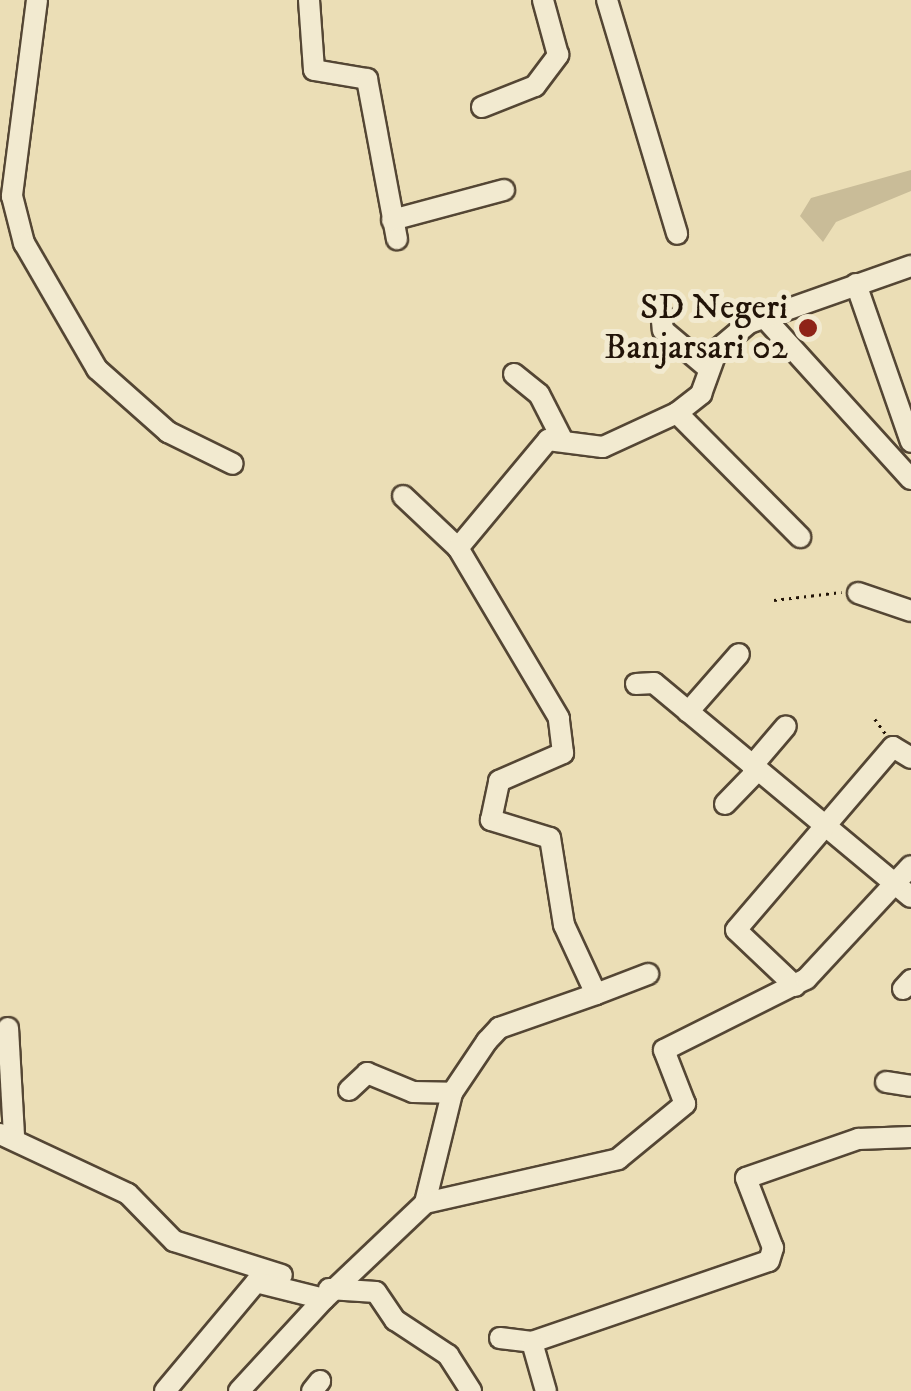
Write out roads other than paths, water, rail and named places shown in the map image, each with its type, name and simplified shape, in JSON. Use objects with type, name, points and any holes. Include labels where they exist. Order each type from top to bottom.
[{"type":"street","points":[[36,0],[12,196],[24,243],[96,369],[168,432],[233,464]]},
{"type":"street","points":[[309,0],[314,70],[367,79],[394,230],[504,190]]},
{"type":"street","points":[[482,107],[535,86],[553,64],[543,0]]},
{"type":"street","points":[[607,0],[677,234]]},
{"type":"street","points":[[458,548],[542,444],[561,437],[603,447],[677,413],[701,394],[708,368],[723,342],[763,316],[911,266]]},
{"type":"street","points":[[856,284],[911,442]]},
{"type":"street","points":[[661,312],[664,330],[708,368]]},
{"type":"street","points":[[763,316],[911,478]]},
{"type":"street","points":[[514,374],[539,394],[561,437]]},
{"type":"street","points":[[677,413],[800,537]]},
{"type":"street","points":[[404,496],[458,548],[502,635],[558,718],[562,752],[499,781],[491,820],[550,838],[564,924],[596,994]]},
{"type":"street","points":[[858,593],[911,612]]},
{"type":"street","points":[[688,712],[738,654]]},
{"type":"street","points":[[636,684],[654,683],[903,890]]},
{"type":"street","points":[[725,804],[786,726]]},
{"type":"street","points":[[795,986],[735,933],[893,747],[911,758]]},
{"type":"street","points":[[239,1391],[328,1295],[425,1203],[618,1159],[685,1104],[664,1050],[795,986],[903,890],[911,866]]},
{"type":"street","points":[[425,1203],[452,1093],[499,1028],[648,974]]},
{"type":"street","points":[[8,1028],[7,1135],[128,1194],[174,1241],[328,1295]]},
{"type":"street","points":[[349,1090],[367,1073],[413,1092],[452,1093]]},
{"type":"street","points":[[886,1082],[911,1086]]},
{"type":"street","points":[[500,1338],[532,1342],[769,1261],[773,1248],[745,1186],[753,1173],[872,1135],[911,1136]]},
{"type":"street","points":[[369,1254],[376,1292],[395,1320],[448,1355],[471,1391]]},
{"type":"street","points":[[166,1391],[256,1282],[328,1295],[376,1292]]},
{"type":"street","points":[[532,1342],[546,1391]]},
{"type":"place","name":"SD Negeri Banjarsari 02","points":[[808,328]]}]
